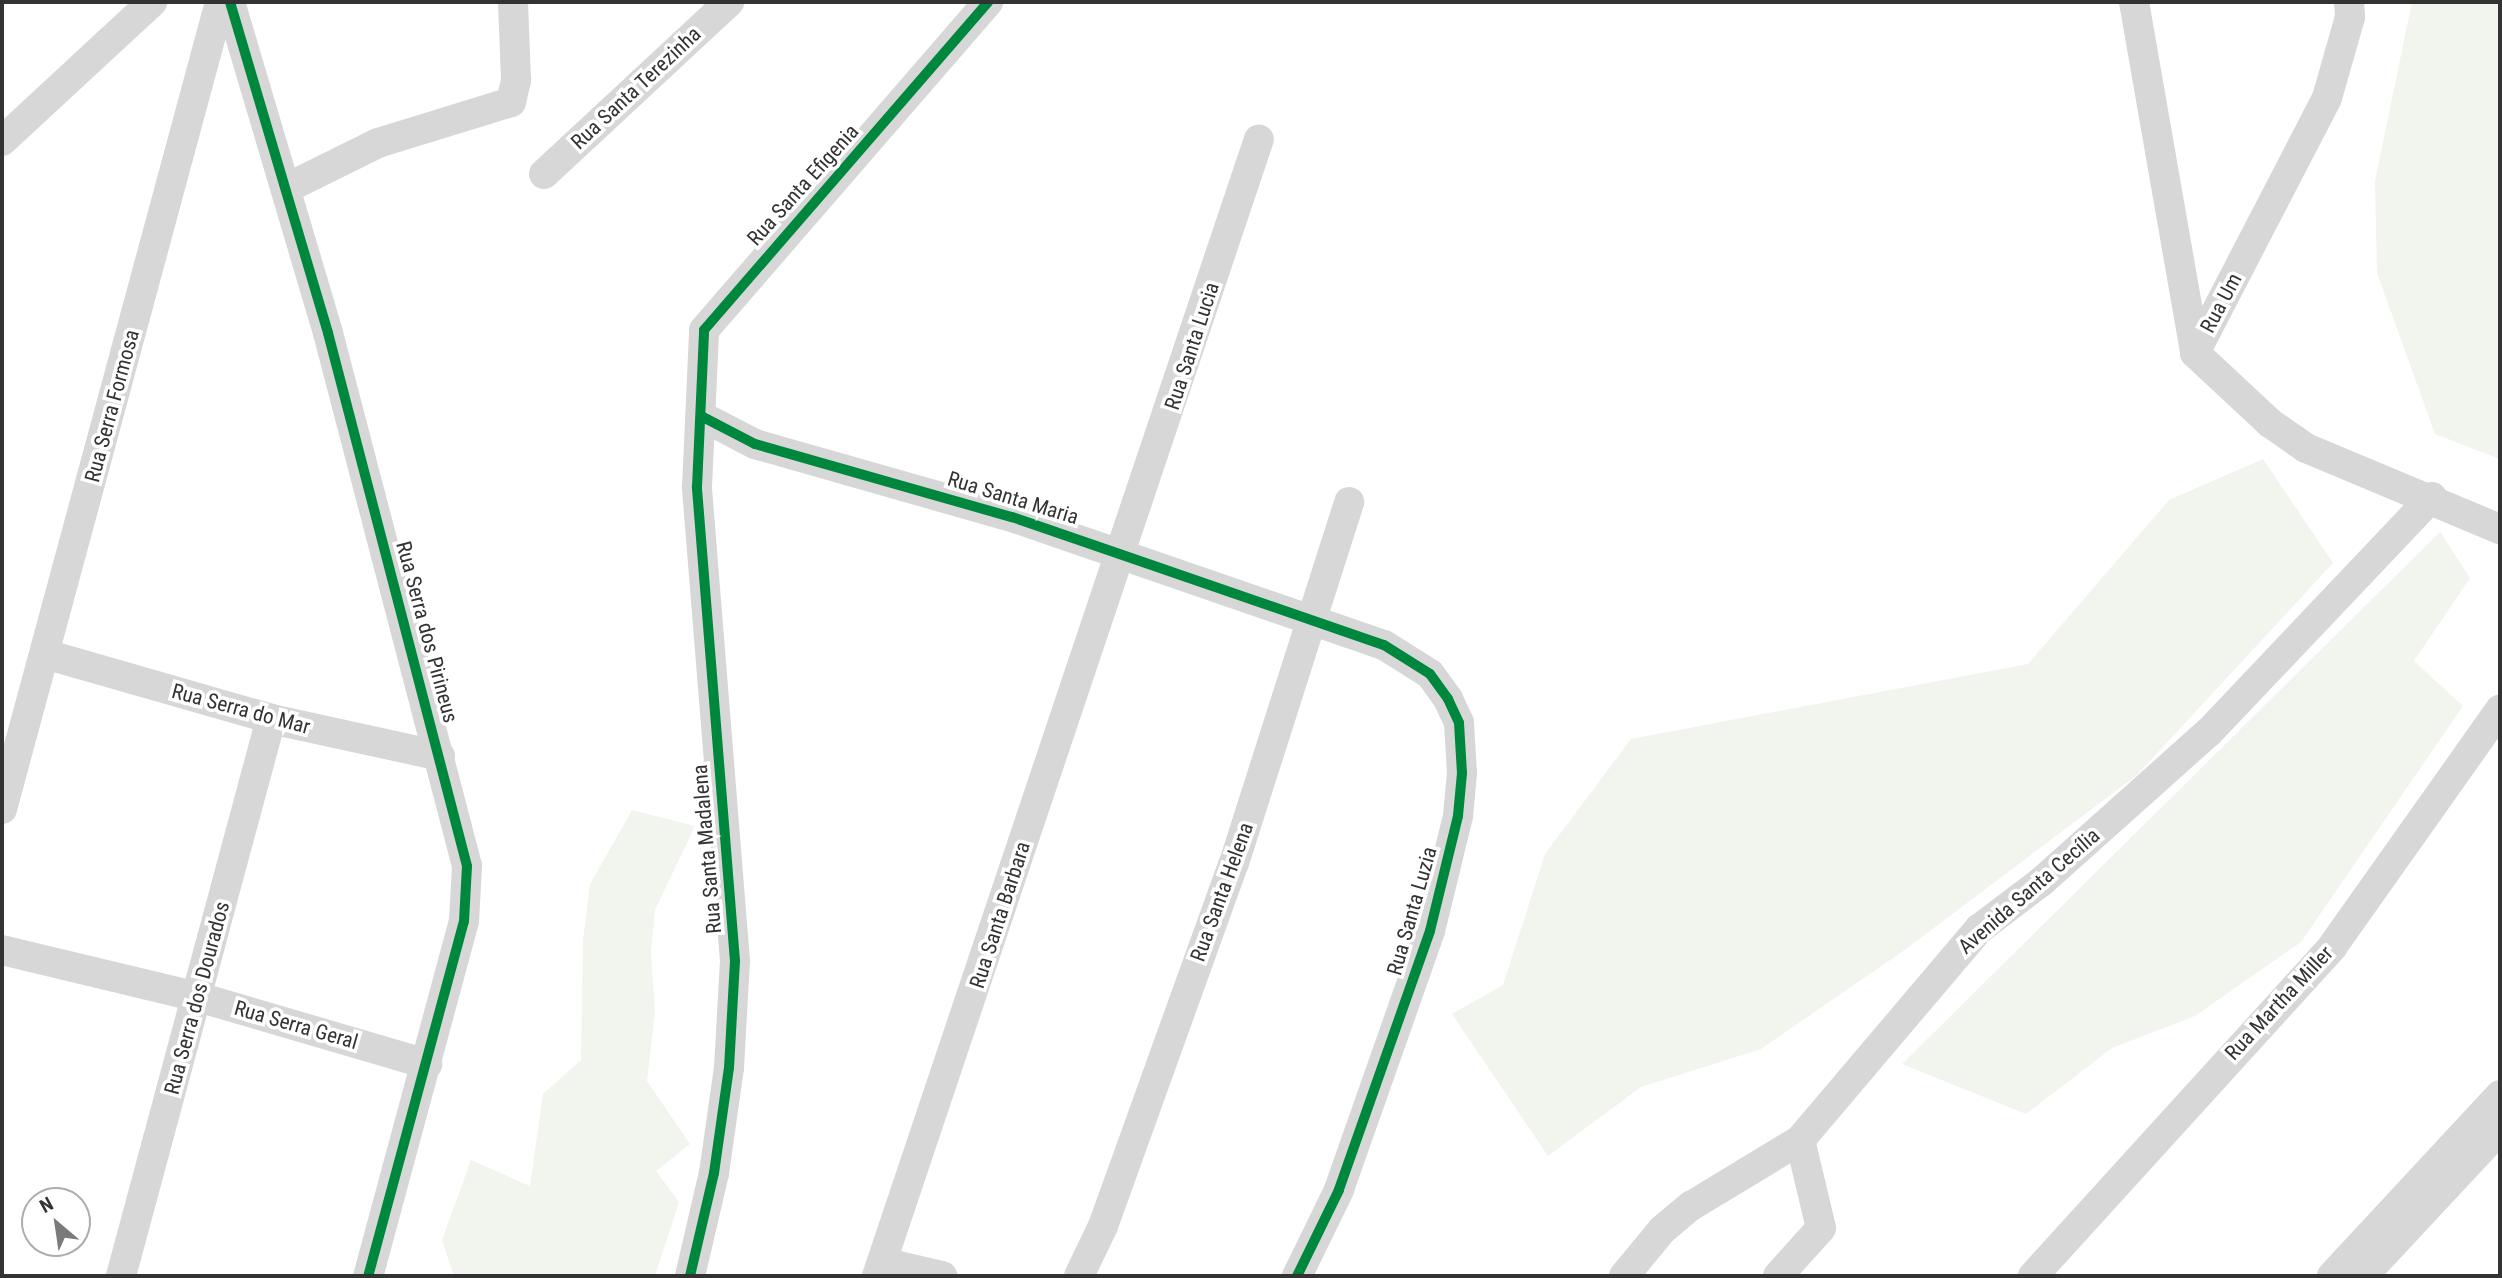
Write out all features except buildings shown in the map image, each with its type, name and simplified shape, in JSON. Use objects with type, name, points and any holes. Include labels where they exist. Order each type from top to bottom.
[{"type":"street","points":[[2,141],[152,2]]},
{"type":"street","name":"Rua Serra Formosa","points":[[2,809],[220,2]]},
{"type":"street","name":"Rua Serra dos Pirineus","points":[[230,2],[287,188],[440,756],[467,866],[468,896],[427,1064],[368,1276]]},
{"type":"street","points":[[287,188],[378,143],[511,102],[515,49],[513,2]]},
{"type":"street","name":"Rua Santa Terezinha","points":[[544,174],[729,2]]},
{"type":"street","name":"Rua Santa Efigenia","points":[[701,416],[704,330],[988,2]]},
{"type":"street","points":[[2134,2],[2195,353]]},
{"type":"street","name":"Rua Um","points":[[2349,2],[2350,17],[2327,99],[2195,353],[2270,423],[2306,448],[2373,479],[2432,497],[2500,529]]},
{"type":"street","name":"Rua Santa Lucia","points":[[1119,552],[1170,416],[1259,139]]},
{"type":"street","name":"Rua Santa Maria","points":[[701,416],[755,444],[1119,552],[1314,618]]},
{"type":"street","name":"Rua Santa Madalena","points":[[690,1276],[727,1080],[735,961],[697,487],[701,416]]},
{"type":"street","name":"Avenida Santa Cecília","points":[[1624,1276],[1662,1230],[1691,1206],[1800,1140],[1979,929],[2041,882],[2209,732],[2432,497]]},
{"type":"street","name":"Rua Santa Helena","points":[[1079,1276],[1158,1077],[1314,618],[1349,502]]},
{"type":"street","name":"Rua Santa Barbara","points":[[880,1269],[1119,552]]},
{"type":"street","name":"Rua Santa Luzia","points":[[1297,1276],[1339,1190],[1430,931],[1458,816],[1462,773],[1459,723],[1430,674],[1405,653],[1314,618]]},
{"type":"street","name":"Rua Serra do Mar","points":[[45,654],[271,719],[440,756]]},
{"type":"street","name":"Rua Martha Miller","points":[[2033,1276],[2332,947],[2500,710]]},
{"type":"street","name":"Rua Serra dos Dourados","points":[[121,1276],[271,719]]},
{"type":"street","name":"Rua Serra Geral","points":[[2,950],[198,997],[427,1064]]},
{"type":"street","points":[[2332,1276],[2500,1095]]},
{"type":"street","points":[[2363,1276],[2500,1129]]},
{"type":"street","points":[[1778,1276],[1821,1228],[1800,1140]]},
{"type":"street","points":[[880,1269],[942,1276]]},
{"type":"shaded area","points":[[2412,2],[2500,2],[2500,459],[2435,434],[2377,273],[2375,181]]},
{"type":"shaded area","points":[[2263,459],[2333,563],[2137,775],[1906,949],[1761,1049],[1641,1087],[1548,1156],[1452,1014],[1503,985],[1545,854],[1631,739],[2028,664],[2169,500]]},
{"type":"shaded area","points":[[2440,532],[2470,578],[2414,661],[2463,706],[2301,942],[2195,1016],[2112,1048],[2026,1114],[1902,1064]]},
{"type":"shaded area","points":[[632,810],[695,826],[655,910],[651,953],[655,1012],[647,1081],[690,1144],[656,1171],[679,1202],[655,1276],[454,1276],[442,1240],[471,1160],[530,1186],[543,1094],[581,1060],[583,940],[590,884]]},
{"type":"cycle path","points":[[230,2],[328,333],[467,866],[464,921],[368,1276]]},
{"type":"cycle path","points":[[690,1276],[714,1173],[729,1068],[735,961],[697,487],[704,330],[988,2]]},
{"type":"cycle path","points":[[701,416],[755,444],[1012,517],[1384,645],[1430,674],[1448,699],[1459,723],[1462,773],[1458,816],[1430,931],[1339,1190],[1297,1276]]}]
